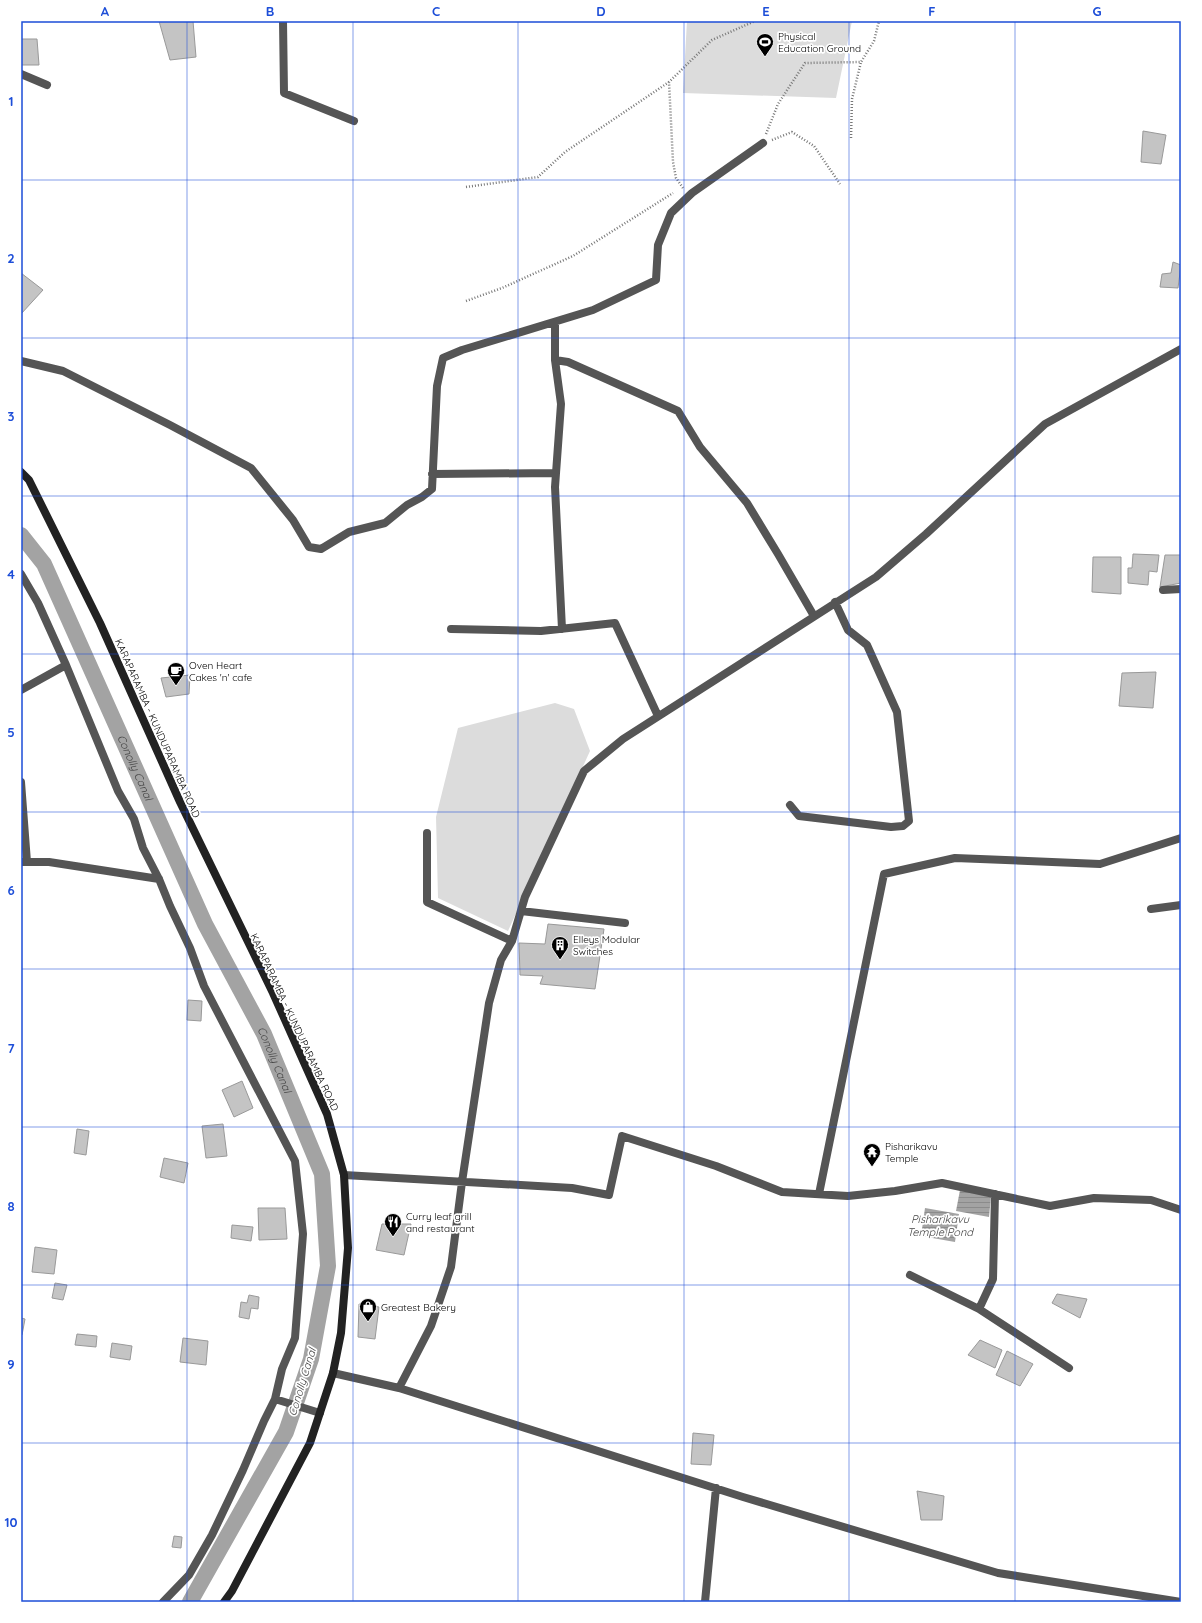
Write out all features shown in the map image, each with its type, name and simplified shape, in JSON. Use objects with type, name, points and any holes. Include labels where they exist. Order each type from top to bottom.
[{"type":"main road","name":"KARAPARAMBA - KUNDUPARAMBA ROAD","points":[[21,472],[29,480],[100,623],[180,802],[273,993],[327,1114],[344,1175],[348,1248],[341,1333],[333,1373],[310,1443],[232,1591],[224,1602]]},
{"type":"street","points":[[282,21],[284,93],[354,121]]},
{"type":"street","points":[[21,74],[47,85]]},
{"type":"street","points":[[21,361],[64,371],[251,468],[294,520],[309,547],[321,549],[349,532],[384,523],[407,505],[422,497],[432,489],[437,386],[443,358],[462,350],[593,310],[656,280],[658,245],[670,213],[692,192],[763,144]]},
{"type":"street","points":[[555,322],[555,360],[560,404],[555,486],[562,629]]},
{"type":"street","points":[[399,1388],[431,1326],[451,1267],[462,1182],[489,1003],[501,960],[512,940],[525,897],[584,771],[622,739],[834,602],[876,577],[926,534],[1045,424],[1181,349]]},
{"type":"street","points":[[555,360],[568,362],[678,411],[700,447],[747,503],[814,616]]},
{"type":"street","points":[[432,474],[556,473]]},
{"type":"street","points":[[21,574],[38,603],[66,665],[118,791],[134,819],[143,848],[159,879],[190,948],[204,986],[296,1160],[303,1234],[295,1338],[282,1369],[275,1399],[212,1535],[189,1574],[163,1602]]},
{"type":"street","points":[[1163,590],[1181,589]]},
{"type":"street","points":[[790,805],[799,816],[891,827],[903,826],[909,821],[897,712],[867,646],[848,630],[834,602]]},
{"type":"street","points":[[450,629],[541,631],[615,623],[658,716]]},
{"type":"street","points":[[21,690],[66,665]]},
{"type":"street","points":[[21,782],[24,862],[49,862],[159,879]]},
{"type":"street","points":[[427,832],[426,902],[512,940]]},
{"type":"street","points":[[819,1194],[884,874],[955,858],[1100,864],[1181,838]]},
{"type":"street","points":[[1151,909],[1181,906]]},
{"type":"street","points":[[521,911],[625,923]]},
{"type":"street","points":[[344,1175],[572,1188],[609,1195],[622,1136],[716,1166],[782,1192],[848,1196],[895,1191],[942,1183],[1050,1206],[1094,1198],[1151,1200],[1181,1210]]},
{"type":"street","points":[[979,1309],[993,1279],[995,1194]]},
{"type":"street","points":[[910,1275],[979,1309],[1069,1368]]},
{"type":"street","points":[[333,1373],[399,1388],[716,1488],[998,1572],[1181,1602]]},
{"type":"street","points":[[275,1399],[320,1413]]},
{"type":"street","points":[[705,1602],[716,1488]]},
{"type":"path","points":[[466,187],[538,177],[565,152],[669,82],[712,40],[755,21]]},
{"type":"path","points":[[851,138],[852,99],[861,62],[874,41],[879,21]]},
{"type":"path","points":[[763,144],[778,104],[804,63],[861,62]]},
{"type":"path","points":[[669,82],[673,162],[676,178],[682,187],[692,192]]},
{"type":"path","points":[[763,144],[792,132],[814,146],[840,184]]},
{"type":"path","points":[[466,301],[502,288],[573,256],[682,187]]},
{"type":"shaded area","name":"Physical Education Ground","points":[[687,21],[852,21],[836,98],[683,93]]},
{"type":"shaded area","points":[[555,703],[574,709],[590,751],[508,931],[438,898],[436,817],[458,728]]},
{"type":"water","points":[[960,1190],[991,1196],[989,1217],[956,1211]]},
{"type":"water","name":"Pisharikavu Temple Pond","points":[[925,1208],[959,1214],[955,1242],[921,1236]]},
{"type":"building","points":[[159,21],[193,21],[196,57],[170,60]]},
{"type":"building","points":[[21,39],[37,39],[39,65],[21,65]]},
{"type":"building","points":[[1143,131],[1166,135],[1161,164],[1141,162]]},
{"type":"building","points":[[1173,262],[1181,265],[1178,288],[1160,287],[1162,274],[1171,273]]},
{"type":"building","points":[[21,273],[43,290],[21,314]]},
{"type":"building","points":[[1133,554],[1159,555],[1157,572],[1149,571],[1148,585],[1128,583],[1128,568],[1132,568]]},
{"type":"building","points":[[1165,555],[1181,555],[1181,583],[1160,587]]},
{"type":"building","points":[[1093,557],[1121,557],[1121,594],[1092,592]]},
{"type":"building","points":[[1156,672],[1153,708],[1119,706],[1122,673]]},
{"type":"building","name":"Oven Heart Cakes 'n' cafe","points":[[190,675],[189,694],[166,697],[161,678]]},
{"type":"building","name":"Elleys Modular Switches","points":[[548,924],[604,929],[595,989],[540,984],[543,976],[520,975],[519,943],[545,944]]},
{"type":"building","points":[[188,1000],[202,1001],[201,1021],[187,1020]]},
{"type":"building","points":[[242,1081],[253,1108],[234,1117],[222,1090]]},
{"type":"building","points":[[223,1124],[227,1156],[206,1158],[202,1126]]},
{"type":"building","points":[[77,1129],[89,1131],[86,1155],[74,1153]]},
{"type":"building","points":[[164,1158],[188,1163],[184,1183],[160,1177]]},
{"type":"building","points":[[258,1208],[285,1208],[287,1239],[259,1240]]},
{"type":"building","name":"Curry leaf grill and restaurant","points":[[382,1224],[411,1224],[404,1255],[376,1250]]},
{"type":"building","points":[[232,1225],[253,1227],[251,1241],[231,1238]]},
{"type":"building","points":[[35,1247],[57,1250],[54,1274],[32,1272]]},
{"type":"building","points":[[55,1283],[67,1285],[63,1300],[52,1298]]},
{"type":"building","points":[[1057,1294],[1087,1299],[1080,1318],[1052,1303]]},
{"type":"building","points":[[249,1295],[259,1297],[258,1309],[251,1308],[249,1319],[239,1317],[241,1302],[247,1303]]},
{"type":"building","name":"Greatest Bakery","points":[[359,1304],[379,1307],[375,1339],[358,1337]]},
{"type":"building","points":[[21,1318],[25,1319],[22,1335],[21,1335]]},
{"type":"building","points":[[77,1334],[97,1336],[96,1347],[75,1345]]},
{"type":"building","points":[[183,1338],[208,1341],[206,1365],[180,1362]]},
{"type":"building","points":[[980,1340],[1002,1350],[995,1368],[968,1355]]},
{"type":"building","points":[[112,1343],[132,1346],[130,1360],[110,1357]]},
{"type":"building","points":[[1007,1351],[1033,1364],[1020,1386],[996,1375]]},
{"type":"building","points":[[693,1433],[714,1435],[711,1465],[691,1464]]},
{"type":"building","points":[[917,1491],[944,1496],[942,1520],[921,1520]]},
{"type":"building","points":[[174,1536],[182,1537],[181,1548],[172,1547]]},
{"type":"waterway","name":"Conolly Canal","points":[[21,535],[44,564],[205,924],[264,1034],[322,1174],[328,1266],[311,1359],[286,1432],[190,1602]]},
{"type":"place","name":"Physical Education Ground","points":[[765,57]]},
{"type":"place","name":"Oven Heart Cakes 'n' cafe","points":[[176,686]]},
{"type":"place","name":"Elleys Modular Switches","points":[[560,960]]},
{"type":"place","name":"Pisharikavu Temple","points":[[872,1167]]},
{"type":"place","name":"Curry leaf grill and restaurant","points":[[393,1237]]},
{"type":"place","name":"Greatest Bakery","points":[[368,1322]]}]
